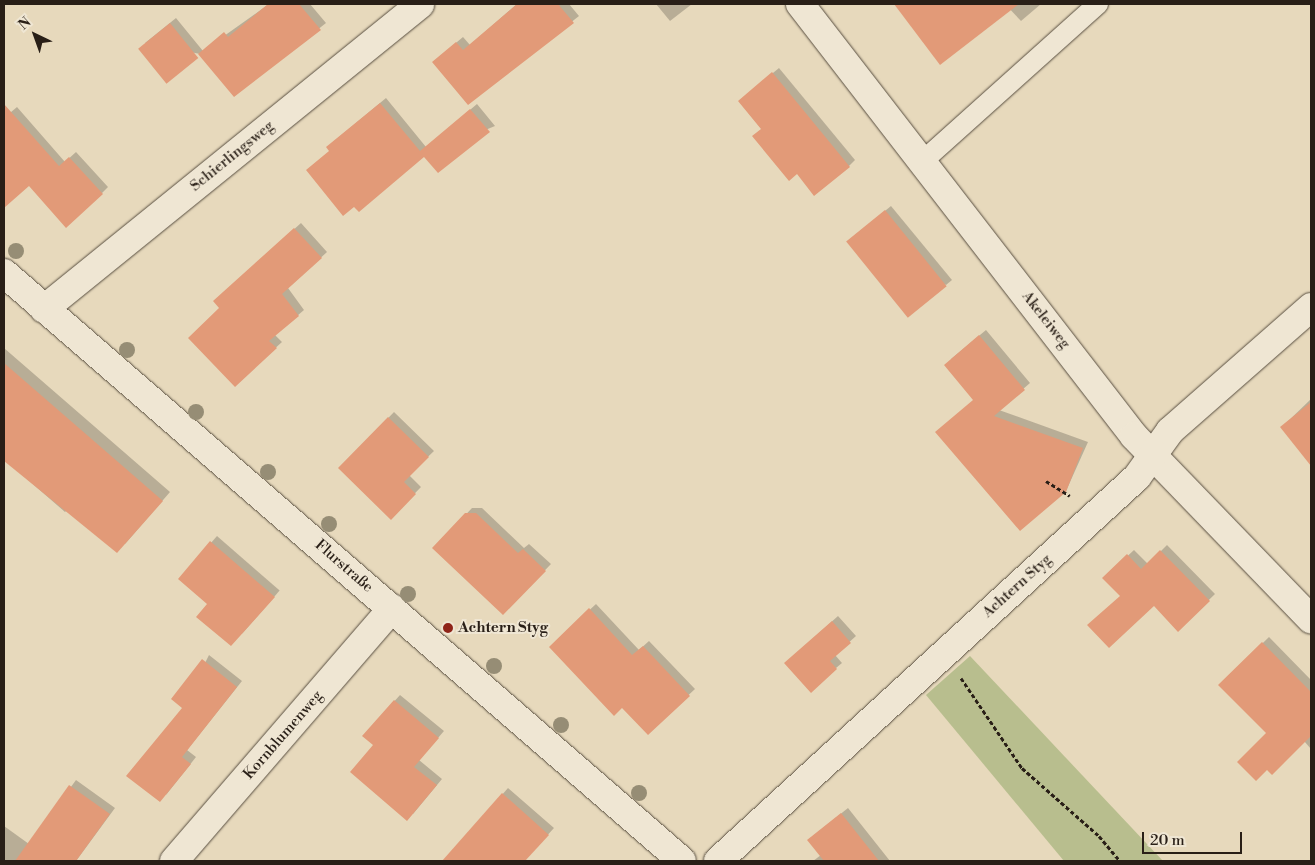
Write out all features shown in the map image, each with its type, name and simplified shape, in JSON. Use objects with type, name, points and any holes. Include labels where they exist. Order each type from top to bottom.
[{"type":"street","name":"Schierlingsweg","points":[[44,309],[420,4]]},
{"type":"street","name":"Akeleiweg","points":[[800,4],[924,160],[1151,456],[1311,619]]},
{"type":"street","name":"Flurstraße","points":[[4,273],[682,861]]},
{"type":"street","name":"Achtern Styg","points":[[718,861],[1137,477],[1170,431],[1311,307]]},
{"type":"street","name":"Kornblumenweg","points":[[174,861],[392,608]]},
{"type":"lane","points":[[924,160],[1098,4]]},
{"type":"path","points":[[1046,481],[1076,501]]},
{"type":"path","points":[[958,673],[1022,768],[1046,794],[1099,836],[1120,861]]},
{"type":"green space","points":[[970,656],[1163,861],[1064,861],[926,695]]},
{"type":"building","points":[[268,4],[299,4],[321,30],[234,97],[198,54],[224,32],[228,37]]},
{"type":"building","points":[[517,4],[558,4],[574,23],[468,105],[432,62],[456,42],[463,50]]},
{"type":"building","points":[[894,4],[1019,4],[940,65]]},
{"type":"building","points":[[170,23],[198,58],[166,84],[138,49]]},
{"type":"building","points":[[772,72],[850,167],[814,196],[797,174],[789,181],[752,136],[761,129],[738,101]]},
{"type":"building","points":[[380,103],[420,151],[470,109],[490,132],[438,173],[424,157],[359,212],[354,207],[343,216],[306,170],[329,151],[326,147]]},
{"type":"building","points":[[4,104],[59,166],[69,157],[103,194],[66,228],[29,186],[4,208]]},
{"type":"building","points":[[885,210],[947,286],[908,318],[846,241]]},
{"type":"building","points":[[294,228],[322,258],[282,294],[299,316],[269,341],[277,348],[235,387],[188,338],[219,308],[213,301]]},
{"type":"building","points":[[979,335],[1025,390],[994,416],[1083,448],[1066,492],[1020,531],[935,432],[973,400],[944,365]]},
{"type":"building","points":[[4,363],[163,501],[117,553],[4,461]]},
{"type":"building","points":[[1311,402],[1311,466],[1280,427]]},
{"type":"building","points":[[388,417],[429,457],[404,482],[416,494],[391,520],[338,468]]},
{"type":"building","points":[[465,513],[476,513],[518,553],[523,549],[546,571],[503,615],[432,548]]},
{"type":"building","points":[[210,541],[275,597],[231,646],[196,617],[207,604],[178,579]]},
{"type":"building","points":[[1160,550],[1210,601],[1178,632],[1154,606],[1109,648],[1087,625],[1120,596],[1102,578],[1127,554],[1141,569]]},
{"type":"building","points":[[589,608],[632,655],[643,646],[690,696],[648,735],[622,708],[614,716],[549,647]]},
{"type":"building","points":[[832,621],[851,643],[830,661],[837,669],[811,693],[784,663]]},
{"type":"building","points":[[1262,642],[1311,692],[1311,736],[1272,775],[1267,770],[1256,781],[1237,762],[1266,733],[1218,685]]},
{"type":"building","points":[[202,659],[237,687],[182,757],[191,764],[160,802],[126,776],[182,708],[171,699]]},
{"type":"building","points":[[394,700],[439,738],[414,767],[437,785],[407,821],[350,772],[373,745],[362,736]]},
{"type":"building","points":[[69,785],[110,814],[76,861],[15,861]]},
{"type":"building","points":[[502,793],[549,835],[525,861],[442,861]]},
{"type":"building","points":[[841,813],[879,861],[824,861],[807,840]]},
{"type":"place","name":"Achtern Styg","points":[[448,628]]}]
